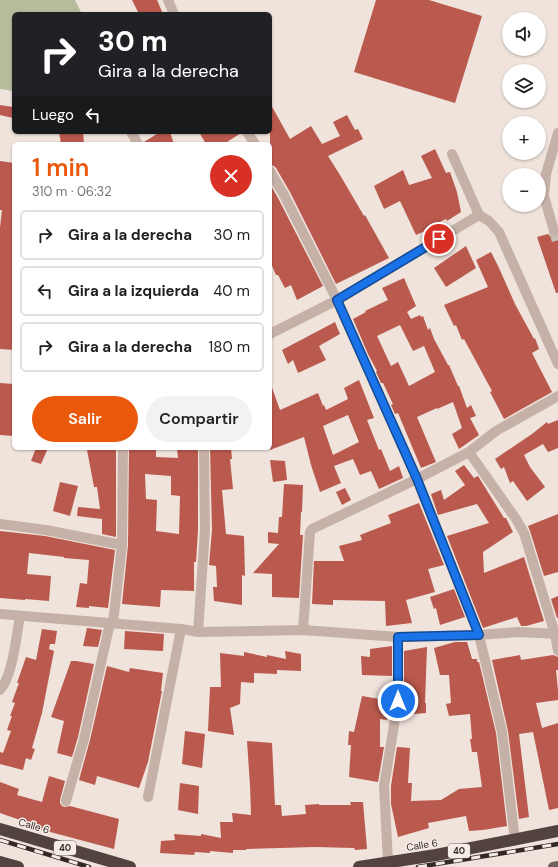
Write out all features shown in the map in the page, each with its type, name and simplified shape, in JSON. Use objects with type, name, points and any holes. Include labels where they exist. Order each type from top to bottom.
[{"type":"highway","name":"Calle 6","points":[[0,829],[130,867]]},
{"type":"highway","name":"Calle 6","points":[[359,867],[436,855],[558,832]]},
{"type":"highway","points":[[0,862],[18,867]]},
{"type":"main road","points":[[553,867],[558,866]]},
{"type":"street","points":[[168,0],[173,12]]},
{"type":"street","points":[[554,232],[544,196],[546,174],[558,133]]},
{"type":"street","points":[[452,154],[478,215],[489,221],[499,232],[558,364]]},
{"type":"street","points":[[272,174],[284,195],[337,300],[417,479],[479,635],[502,732],[515,840]]},
{"type":"street","points":[[272,333],[337,300],[478,215]]},
{"type":"street","points":[[303,630],[310,532],[312,529],[417,479],[469,452],[496,431],[558,396]]},
{"type":"street","points":[[66,801],[84,739],[111,623],[122,545],[123,450]]},
{"type":"street","points":[[198,632],[205,530],[204,450]]},
{"type":"street","points":[[469,452],[516,519],[524,533],[556,634],[558,650]]},
{"type":"street","points":[[0,524],[46,530],[122,545]]},
{"type":"street","points":[[0,614],[181,629],[198,632],[303,630],[398,637],[479,635],[518,632],[556,634]]},
{"type":"street","points":[[0,690],[5,685],[11,667],[20,616]]},
{"type":"street","points":[[148,797],[181,629]]},
{"type":"street","points":[[388,862],[384,786],[398,701],[398,637]]},
{"type":"green space","points":[[0,0],[75,0],[81,12],[12,12],[12,91],[0,89]]},
{"type":"building","points":[[132,0],[157,0],[162,12],[138,12]]},
{"type":"building","points":[[376,0],[429,0],[482,16],[455,103],[354,72]]},
{"type":"building","points":[[0,105],[12,107],[12,118],[0,115]]},
{"type":"building","points":[[272,107],[290,139],[311,126],[322,144],[340,136],[333,122],[347,115],[355,130],[358,129],[363,139],[328,156],[364,216],[365,215],[389,258],[336,284],[290,192],[276,168],[272,166],[272,142],[270,142],[270,134],[272,134]]},
{"type":"building","points":[[59,134],[83,134],[84,142],[61,142]]},
{"type":"building","points":[[157,134],[171,134],[173,142],[144,142]]},
{"type":"building","points":[[200,134],[239,134],[227,142],[205,142]]},
{"type":"building","points":[[435,149],[446,173],[450,172],[457,192],[461,212],[447,221],[446,219],[416,235],[400,201],[384,209],[374,186],[403,170],[409,185],[432,178],[421,156]]},
{"type":"building","points":[[0,161],[12,163],[12,350],[0,349],[0,228],[2,210],[0,210]]},
{"type":"building","points":[[272,188],[323,286],[297,300],[291,285],[285,288],[278,275],[276,275],[272,266]]},
{"type":"building","points":[[548,234],[553,237],[558,236],[558,293],[556,293],[537,237]]},
{"type":"building","points":[[466,246],[476,268],[446,287],[434,268]]},
{"type":"building","points":[[491,252],[515,304],[534,339],[535,338],[539,349],[532,353],[552,392],[504,419],[490,392],[492,391],[464,339],[462,340],[456,325],[454,326],[444,305],[488,287],[476,260]]},
{"type":"building","points":[[404,278],[416,306],[407,312],[411,319],[420,315],[421,317],[423,316],[428,330],[430,328],[434,339],[449,365],[467,408],[471,405],[476,416],[470,418],[479,435],[459,449],[452,434],[462,428],[453,402],[417,417],[436,462],[421,468],[398,413],[395,414],[391,405],[393,404],[383,383],[381,383],[353,319],[366,312],[365,311],[388,300],[382,288]],"holes":[[[400,325],[413,351],[424,346],[435,372],[409,386],[398,362],[391,366],[377,336]]]},
{"type":"building","points":[[335,322],[340,334],[319,346],[326,360],[298,373],[293,360],[288,364],[282,350]]},
{"type":"building","points":[[359,380],[374,418],[367,420],[379,450],[381,449],[390,471],[399,466],[403,478],[379,489],[371,471],[360,475],[353,459],[334,466],[341,483],[320,492],[304,437],[272,449],[272,388],[280,410],[318,393],[326,410],[348,399],[344,388]],"holes":[[[348,415],[359,442],[333,455],[323,426]]]},
{"type":"building","points":[[0,383],[12,384],[12,436],[0,435]]},
{"type":"building","points":[[558,420],[558,448],[548,452],[543,444],[524,455],[530,467],[545,487],[527,501],[513,481],[510,483],[504,467],[501,469],[495,459],[547,422],[548,424]]},
{"type":"building","points":[[35,450],[47,450],[41,464],[31,461]]},
{"type":"building","points":[[87,450],[116,450],[116,537],[102,534],[102,519],[77,516],[78,507],[100,509],[97,487],[94,487]]},
{"type":"building","points":[[129,450],[156,450],[156,457],[178,458],[177,450],[198,450],[198,530],[196,562],[194,562],[194,591],[161,590],[160,607],[122,604],[128,545]],"holes":[[[145,474],[171,476],[171,495],[180,496],[179,534],[156,531],[157,500],[146,499]]]},
{"type":"building","points":[[210,450],[231,450],[232,459],[230,459],[233,489],[222,490],[226,534],[244,536],[245,576],[242,575],[242,605],[214,601],[213,587],[217,587],[216,566],[209,565],[212,530]]},
{"type":"building","points":[[270,460],[285,461],[287,480],[273,482]]},
{"type":"building","points":[[464,465],[474,478],[478,476],[504,518],[506,518],[513,532],[483,552],[484,573],[524,557],[544,621],[521,626],[517,617],[483,628],[447,536],[489,523],[477,504],[438,515],[431,494],[441,490],[444,500],[465,485],[455,471]]},
{"type":"building","points":[[60,482],[78,486],[70,516],[53,511]]},
{"type":"building","points":[[284,484],[303,485],[300,535],[303,535],[299,598],[272,597],[272,574],[253,573],[279,544],[268,543],[268,532],[278,533],[279,517],[282,517]]},
{"type":"building","points":[[345,488],[351,500],[342,505],[336,492]]},
{"type":"building","points":[[419,503],[444,565],[428,569],[435,592],[406,600],[412,623],[386,626],[385,601],[333,600],[333,605],[312,604],[314,561],[344,561],[339,546],[362,540],[360,535],[391,523],[388,515]]},
{"type":"building","points":[[558,514],[558,572],[544,576],[528,526]]},
{"type":"building","points":[[0,531],[45,536],[115,550],[108,608],[89,606],[89,608],[76,607],[80,583],[87,584],[89,560],[29,553],[27,574],[51,576],[49,601],[0,598]]},
{"type":"building","points":[[454,589],[465,617],[440,625],[436,608],[434,609],[430,597]]},
{"type":"building","points":[[558,596],[558,618],[557,618],[551,599]]},
{"type":"building","points":[[87,628],[102,630],[98,647],[83,646]]},
{"type":"building","points":[[42,629],[57,631],[55,644],[50,644],[49,649],[54,651],[42,713],[32,748],[35,749],[31,760],[26,758],[23,770],[0,764],[0,752],[3,753],[11,731],[7,730],[15,703],[12,702],[19,683],[17,683],[26,657],[36,660]]},
{"type":"building","points":[[125,631],[164,634],[163,651],[124,649]]},
{"type":"building","points":[[455,642],[467,642],[472,659],[477,659],[477,662],[479,662],[496,733],[507,826],[469,831],[466,816],[428,823],[429,828],[398,837],[391,804],[391,786],[397,747],[410,748],[408,783],[412,783],[411,801],[441,800],[459,789],[482,787],[477,752],[472,752],[470,739],[472,739],[470,714],[449,716],[446,704],[451,703],[449,675],[440,675],[434,648]]},
{"type":"building","points":[[392,646],[392,676],[362,675],[361,656],[370,657],[370,649]]},
{"type":"building","points":[[427,647],[426,713],[402,715],[404,701],[404,651]]},
{"type":"building","points":[[285,651],[301,654],[301,671],[277,670],[277,674],[254,673],[254,683],[241,682],[240,704],[230,708],[234,735],[208,731],[210,687],[221,687],[220,653],[244,656],[244,652],[286,659]]},
{"type":"building","points":[[520,655],[521,660],[553,655],[558,657],[558,670],[556,670],[558,700],[536,703],[542,728],[558,723],[558,808],[549,810],[533,732],[519,734],[529,817],[519,819],[508,731],[492,660]]},
{"type":"building","points":[[71,661],[94,664],[78,737],[72,757],[57,753],[64,721],[51,717]]},
{"type":"building","points":[[107,666],[129,672],[130,668],[163,673],[162,691],[148,762],[139,788],[97,776],[95,785],[79,780]]},
{"type":"building","points":[[362,696],[391,701],[387,720],[380,719],[380,747],[384,747],[378,782],[349,777],[351,745],[348,745],[349,731],[354,732]]},
{"type":"building","points":[[185,731],[205,734],[202,768],[182,764]]},
{"type":"building","points":[[247,741],[272,743],[275,805],[281,805],[282,816],[306,814],[305,805],[351,805],[350,802],[363,802],[367,849],[355,850],[354,848],[315,847],[246,849],[233,850],[233,853],[210,851],[210,853],[195,852],[194,855],[160,853],[161,841],[175,840],[174,834],[201,836],[201,834],[221,838],[220,822],[233,822],[232,813],[251,815]]},
{"type":"building","points":[[49,776],[65,781],[60,800],[62,806],[70,806],[119,819],[114,849],[39,829],[40,827],[0,813],[0,782],[19,789],[17,795],[42,802]]},
{"type":"building","points":[[180,783],[199,786],[198,814],[178,810]]},
{"type":"tunnel","points":[[554,231],[558,245]]},
{"type":"railway","points":[[0,840],[89,867]]},
{"type":"railway","points":[[418,867],[558,844]]},
{"type":"route","points":[[398,701],[398,637],[479,635],[417,479],[337,300],[439,239]]}]
